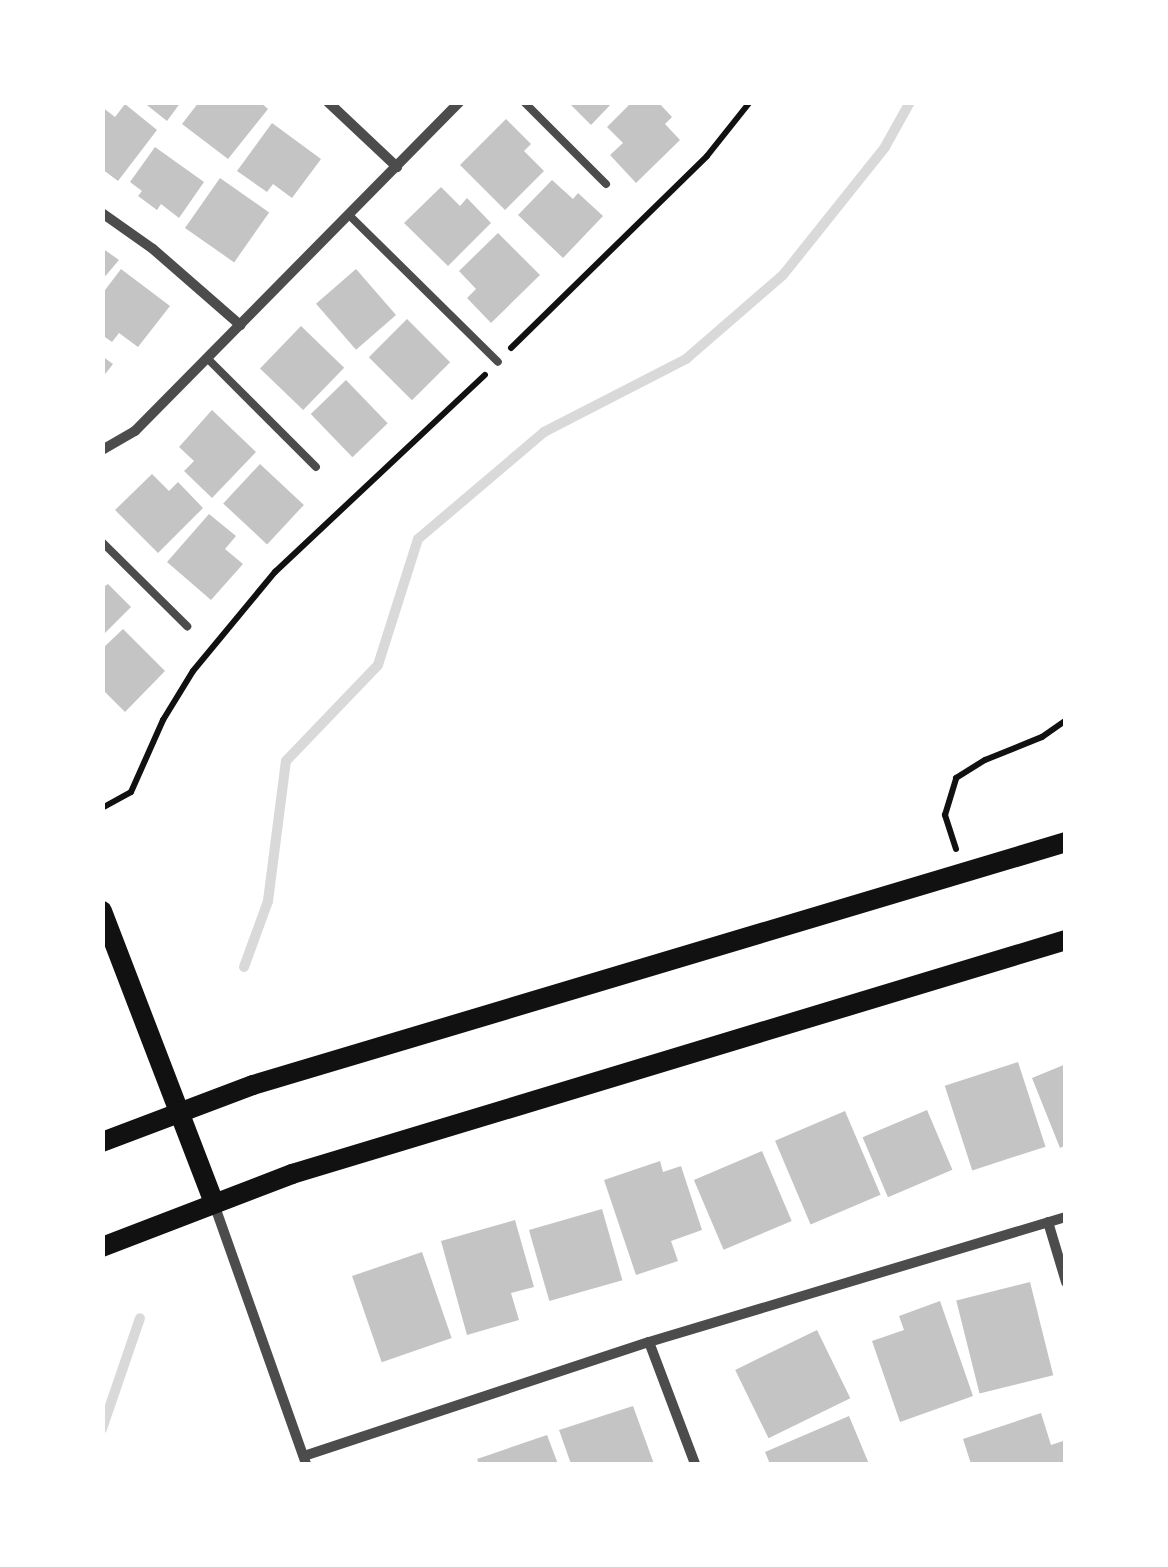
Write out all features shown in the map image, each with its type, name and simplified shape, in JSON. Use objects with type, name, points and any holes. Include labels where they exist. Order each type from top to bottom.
[{"type":"main road","points":[[102,1142],[179,1110],[558,991],[1066,842]]},
{"type":"main road","points":[[102,911],[214,1203]]},
{"type":"main road","points":[[102,1247],[292,1174],[1066,940]]},
{"type":"street","points":[[328,102],[397,167]]},
{"type":"street","points":[[102,450],[135,431],[460,102]]},
{"type":"street","points":[[102,213],[153,249],[240,325]]},
{"type":"street","points":[[214,1203],[305,1460],[648,1342],[1066,1217]]},
{"type":"street","points":[[1048,1222],[1066,1282]]},
{"type":"street","points":[[648,1342],[696,1464]]},
{"type":"lane","points":[[524,102],[606,184]]},
{"type":"lane","points":[[349,215],[498,362]]},
{"type":"lane","points":[[207,358],[316,467]]},
{"type":"lane","points":[[102,542],[187,626]]},
{"type":"path","points":[[102,808],[131,792],[163,720],[193,670],[275,572],[498,362],[706,156],[750,102]]},
{"type":"path","points":[[963,872],[946,814],[956,778],[985,760],[1042,737],[1066,720]]},
{"type":"building","points":[[143,102],[181,102],[167,121]]},
{"type":"building","points":[[199,102],[260,102],[268,109],[228,159],[182,124]]},
{"type":"building","points":[[568,102],[613,102],[591,125]]},
{"type":"building","points":[[632,102],[658,102],[672,117],[665,124],[680,140],[636,183],[610,155],[623,143],[607,127]]},
{"type":"building","points":[[125,104],[157,130],[118,181],[102,169],[102,107],[115,117]]},
{"type":"building","points":[[506,119],[531,144],[524,151],[544,171],[505,210],[460,165]]},
{"type":"building","points":[[272,123],[321,159],[292,198],[273,184],[267,192],[237,171]]},
{"type":"building","points":[[155,147],[204,182],[179,218],[161,204],[157,210],[138,196],[142,191],[130,182]]},
{"type":"building","points":[[220,178],[269,212],[234,262],[185,228]]},
{"type":"building","points":[[552,180],[573,199],[578,193],[603,216],[563,258],[518,215]]},
{"type":"building","points":[[441,187],[460,206],[467,198],[491,223],[448,266],[404,223]]},
{"type":"building","points":[[498,233],[540,275],[491,323],[467,298],[476,289],[459,271]]},
{"type":"building","points":[[102,248],[119,260],[102,280]]},
{"type":"building","points":[[121,269],[170,306],[138,347],[119,333],[112,342],[102,335],[102,294]]},
{"type":"building","points":[[356,269],[396,315],[356,350],[316,304]]},
{"type":"building","points":[[407,319],[450,362],[412,400],[369,357]]},
{"type":"building","points":[[301,326],[344,368],[303,410],[260,368]]},
{"type":"building","points":[[102,356],[113,364],[102,378]]},
{"type":"building","points":[[346,380],[388,423],[352,457],[311,414]]},
{"type":"building","points":[[212,410],[256,452],[212,498],[184,471],[194,461],[179,447]]},
{"type":"building","points":[[260,464],[304,505],[267,544],[223,503]]},
{"type":"building","points":[[152,474],[169,491],[178,482],[203,508],[158,553],[115,510]]},
{"type":"building","points":[[209,514],[236,536],[225,549],[243,564],[211,600],[167,562]]},
{"type":"building","points":[[108,584],[131,607],[102,636],[102,588]]},
{"type":"building","points":[[123,629],[165,671],[125,712],[102,689],[102,649]]},
{"type":"building","points":[[1018,1062],[1046,1147],[972,1170],[945,1086]]},
{"type":"building","points":[[1066,1064],[1066,1145],[1060,1148],[1032,1078]]},
{"type":"building","points":[[927,1110],[952,1170],[888,1197],[863,1137]]},
{"type":"building","points":[[845,1111],[881,1195],[811,1224],[775,1141]]},
{"type":"building","points":[[762,1151],[792,1221],[724,1250],[694,1180]]},
{"type":"building","points":[[660,1161],[663,1172],[681,1166],[702,1230],[671,1241],[678,1261],[636,1275],[604,1180]]},
{"type":"building","points":[[602,1209],[622,1280],[549,1301],[529,1230]]},
{"type":"building","points":[[515,1220],[534,1287],[511,1293],[519,1320],[467,1335],[441,1241]]},
{"type":"building","points":[[422,1252],[452,1338],[382,1362],[352,1276]]},
{"type":"building","points":[[1030,1282],[1053,1375],[979,1394],[956,1300]]},
{"type":"building","points":[[940,1301],[973,1396],[900,1422],[872,1341],[904,1330],[899,1316]]},
{"type":"building","points":[[817,1330],[850,1398],[769,1438],[735,1370]]},
{"type":"building","points":[[633,1406],[654,1464],[571,1464],[559,1430]]},
{"type":"building","points":[[1041,1413],[1051,1445],[1066,1440],[1066,1464],[971,1464],[963,1439]]},
{"type":"building","points":[[849,1416],[869,1464],[770,1464],[765,1452]]},
{"type":"building","points":[[547,1435],[558,1464],[479,1464],[477,1459]]},
{"type":"waterway","points":[[244,967],[268,901],[286,761],[378,665],[418,539],[544,432],[686,359],[783,275],[885,147],[910,102]]},
{"type":"waterway","points":[[102,1429],[140,1318]]}]
